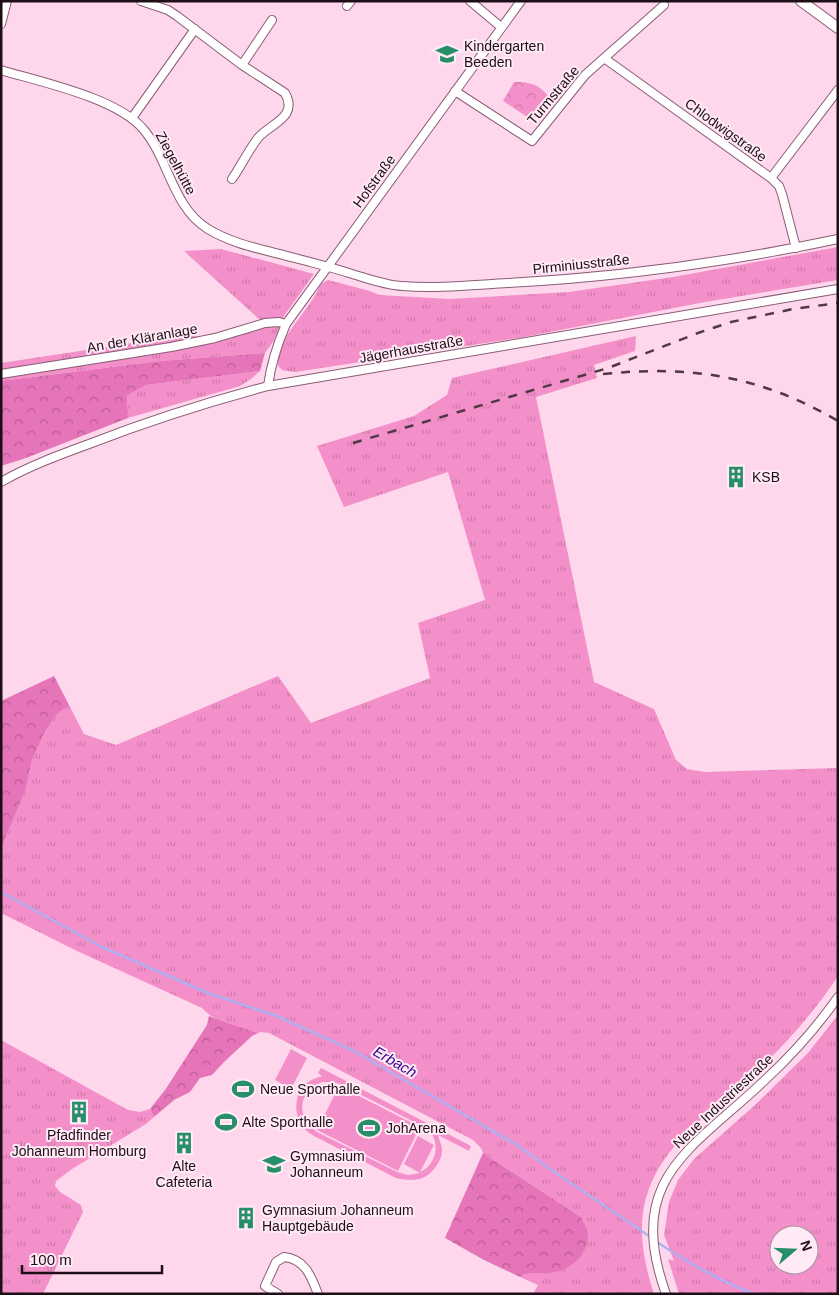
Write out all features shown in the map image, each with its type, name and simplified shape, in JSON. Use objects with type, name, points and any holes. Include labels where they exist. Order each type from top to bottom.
[{"type":"street","points":[[1,24],[7,1]]},
{"type":"street","points":[[141,1],[168,10],[242,65],[285,93],[289,100],[289,106],[280,121],[258,137],[232,179]]},
{"type":"street","points":[[470,1],[500,27]]},
{"type":"street","name":"Hofstraße","points":[[268,386],[271,365],[286,324],[500,27],[521,1]]},
{"type":"street","points":[[802,1],[838,28]]},
{"type":"street","name":"Turmstraße","points":[[455,91],[532,141],[571,90],[585,75],[664,5]]},
{"type":"street","points":[[242,65],[272,20]]},
{"type":"street","points":[[132,118],[195,29]]},
{"type":"street","name":"Chlodwigstraße","points":[[604,58],[771,178],[779,186],[782,194],[796,248]]},
{"type":"street","name":"Ziegelhütte","points":[[1,70],[108,103],[132,118],[144,129],[154,144],[182,202],[191,216],[204,227],[233,241],[327,266]]},
{"type":"street","points":[[771,178],[838,90]]},
{"type":"street","name":"Pirminiusstraße","points":[[327,266],[382,283],[400,286],[440,287],[581,278],[700,264],[838,239]]},
{"type":"street","name":"Jägerhausstraße","points":[[1,482],[40,463],[144,423],[211,401],[268,386],[838,289]]},
{"type":"street","name":"An der Kläranlage","points":[[1,374],[172,347],[215,338],[265,323],[279,322],[286,324]]},
{"type":"street","name":"Neue Industriestraße","points":[[666,1294],[654,1251],[653,1228],[658,1195],[672,1168],[694,1143],[766,1080],[801,1044],[838,997]]},
{"type":"street","points":[[278,1294],[265,1286],[276,1262],[284,1256],[299,1261],[304,1266],[318,1294]]},
{"type":"green space","points":[[514,82],[533,84],[548,96],[532,120],[503,101]]},
{"type":"green space","points":[[838,247],[838,280],[705,302],[524,337],[295,372],[283,370],[278,364],[278,354],[283,342],[312,301],[321,284],[328,280],[379,295],[450,299],[569,292],[673,277]]},
{"type":"green space","points":[[221,249],[314,274],[284,316],[273,342],[265,353],[160,361],[1,381],[1,363],[185,335],[203,337],[260,320],[184,251]]},
{"type":"green space","points":[[636,336],[635,351],[594,365],[597,378],[536,397],[594,682],[654,709],[676,760],[687,769],[705,772],[838,768],[838,976],[820,1002],[777,1051],[686,1134],[657,1171],[649,1189],[644,1208],[642,1228],[647,1271],[654,1294],[533,1294],[538,1285],[520,1277],[531,1273],[550,1273],[581,1217],[483,1153],[473,1140],[269,1033],[258,1033],[214,1018],[202,1008],[77,951],[1,913],[1,849],[26,789],[32,760],[44,734],[56,715],[69,705],[84,734],[116,745],[278,676],[311,723],[430,678],[418,623],[485,600],[448,472],[344,507],[317,446],[414,416],[447,395],[452,378]]},
{"type":"green space","points":[[265,353],[260,371],[146,385],[127,395],[128,418],[1,466],[1,381],[160,361]]},
{"type":"green space","points":[[260,371],[240,386],[128,418],[127,394],[146,385]]},
{"type":"green space","points":[[54,676],[69,705],[56,715],[44,734],[32,760],[26,789],[1,849],[1,701]]},
{"type":"green space","points":[[838,1015],[838,1294],[679,1294],[668,1259],[674,1261],[664,1235],[669,1202],[678,1180],[694,1159],[755,1105],[808,1053]]},
{"type":"green space","points":[[209,1016],[258,1033],[252,1036],[212,1075],[200,1078],[190,1092],[174,1100],[154,1117],[150,1109],[165,1090],[207,1025]]},
{"type":"green space","points":[[1,1040],[128,1110],[140,1112],[150,1109],[154,1117],[56,1181],[55,1186],[60,1192],[81,1205],[83,1212],[43,1294],[1,1294]]},
{"type":"green space","points":[[291,1049],[307,1058],[291,1089],[275,1080]]},
{"type":"green space","points":[[321,1068],[471,1146],[469,1151],[438,1135],[442,1150],[441,1158],[437,1165],[424,1177],[408,1180],[396,1178],[314,1136],[301,1124],[296,1107],[301,1090],[308,1082],[322,1076],[318,1073]],"holes":[[[322,1082],[340,1084],[430,1132],[436,1149],[433,1160],[429,1165],[420,1172],[434,1145],[418,1136],[404,1164],[420,1173],[408,1175],[397,1172],[317,1132],[305,1119],[302,1105],[304,1098],[314,1087]]]},
{"type":"green space","name":"JohArena","points":[[339,1086],[420,1127],[398,1171],[317,1130]]},
{"type":"green space","points":[[483,1153],[581,1217],[588,1235],[584,1250],[576,1261],[564,1269],[550,1273],[531,1273],[520,1277],[484,1260],[445,1238]]},
{"type":"waterway","name":"Erbach","points":[[1,892],[102,947],[208,993],[277,1016],[354,1051],[517,1145],[652,1238]]},
{"type":"waterway","name":"Erbach","points":[[657,1242],[704,1271],[754,1294]]},
{"type":"railway","points":[[353,443],[608,368],[731,322],[793,309],[838,303]]},
{"type":"railway","points":[[603,374],[666,371],[725,377],[781,393],[838,421]]},
{"type":"place","name":"Kindergarten Beeden","points":[[447,54]]},
{"type":"place","name":"KSB","points":[[736,477]]},
{"type":"place","name":"Neue Sporthalle","points":[[243,1089]]},
{"type":"place","name":"Pfadfinder Johanneum Homburg","points":[[79,1112]]},
{"type":"place","name":"Alte Sporthalle","points":[[226,1122]]},
{"type":"place","name":"JohArena","points":[[369,1128]]},
{"type":"place","name":"Alte Cafeteria","points":[[184,1143]]},
{"type":"place","name":"Gymnasium Johanneum","points":[[274,1164]]},
{"type":"place","name":"Gymnasium Johanneum Hauptgebäude","points":[[246,1218]]}]
